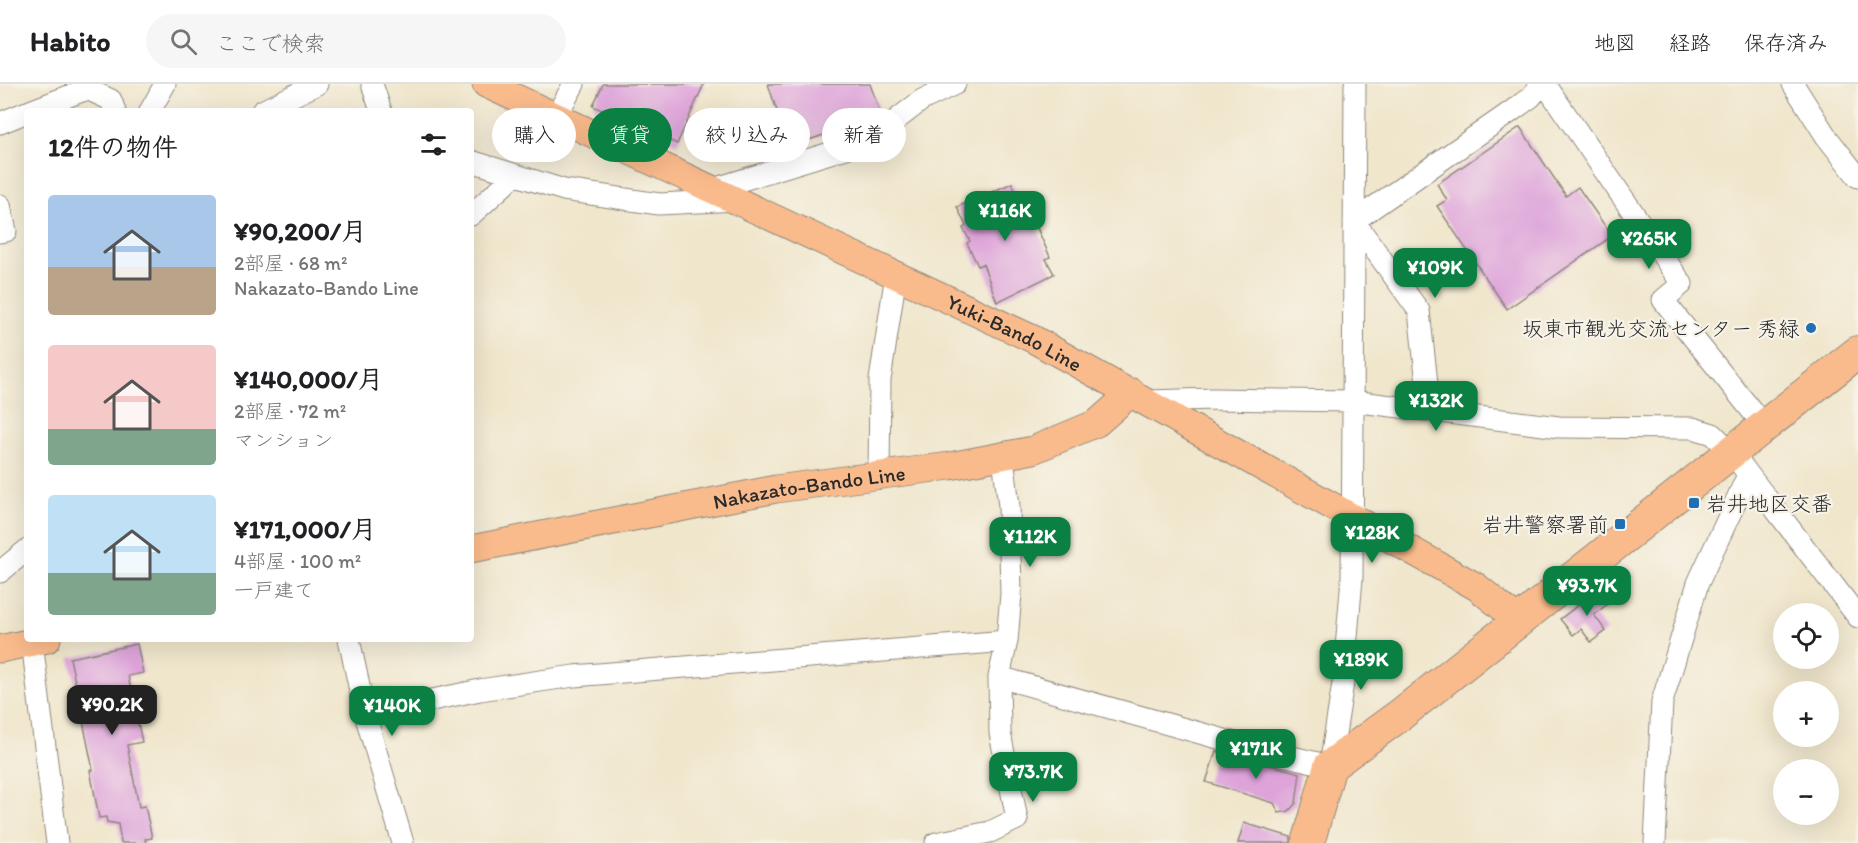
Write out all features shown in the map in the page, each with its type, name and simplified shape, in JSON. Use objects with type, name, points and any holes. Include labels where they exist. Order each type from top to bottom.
[{"type":"highway","points":[[1308,843],[1330,766],[1519,621],[1740,464],[1764,426],[1858,352]]},
{"type":"main road","name":"Yuki-Bando Line","points":[[486,84],[538,108]]},
{"type":"main road","name":"Yuki-Bando Line","points":[[576,126],[1033,339],[1487,593],[1519,621]]},
{"type":"main road","name":"Nakazato-Bando Line","points":[[474,548],[753,493],[1003,457],[1033,450],[1097,423],[1140,397]]},
{"type":"main road","points":[[0,649],[35,642]]},
{"type":"street","points":[[152,108],[165,84]]},
{"type":"street","points":[[268,108],[318,84]]},
{"type":"street","points":[[372,84],[380,108]]},
{"type":"street","points":[[560,108],[574,84]]},
{"type":"street","points":[[713,189],[869,141],[922,100],[955,84]]},
{"type":"street","points":[[999,677],[1238,744],[1330,766],[1343,683],[1350,610],[1353,516],[1355,84]]},
{"type":"street","points":[[1353,221],[1532,97],[1544,84],[1682,284],[1663,300],[1764,426]]},
{"type":"street","points":[[1793,84],[1826,136],[1858,177]]},
{"type":"street","points":[[38,108],[87,88],[111,100],[114,108]]},
{"type":"street","points":[[0,123],[24,114]]},
{"type":"street","points":[[474,162],[564,190],[659,204],[738,200]]},
{"type":"street","points":[[474,212],[515,176]]},
{"type":"street","points":[[0,205],[6,231],[0,232]]},
{"type":"street","points":[[1353,221],[1419,311],[1430,411]]},
{"type":"street","points":[[879,475],[880,380],[896,274]]},
{"type":"street","points":[[1140,397],[1352,401],[1559,427],[1693,428],[1713,434],[1740,464],[1858,617]]},
{"type":"street","points":[[936,843],[990,831],[1017,819],[1000,733],[999,677],[1007,641],[1011,594],[1009,506],[1003,457]]},
{"type":"street","points":[[1655,843],[1662,702],[1698,583],[1740,464]]},
{"type":"street","points":[[0,572],[24,552]]},
{"type":"street","points":[[364,714],[480,690],[574,676],[1007,641]]},
{"type":"street","points":[[40,642],[57,843]]},
{"type":"street","points":[[350,642],[364,714],[403,843]]},
{"type":"building","points":[[603,84],[704,84],[693,108],[684,108],[684,128],[677,144],[672,142],[672,108],[597,108],[593,106]]},
{"type":"building","points":[[768,84],[870,84],[879,108],[822,108],[822,136],[810,140],[810,108],[776,108]]},
{"type":"building","points":[[1520,127],[1566,196],[1578,187],[1612,236],[1507,309],[1437,206],[1447,200],[1437,184]]},
{"type":"building","points":[[1012,183],[1029,221],[1033,219],[1050,257],[1046,259],[1054,274],[997,302],[983,264],[978,266],[967,243],[970,241],[963,228],[966,226],[957,207]]},
{"type":"building","points":[[1600,589],[1610,602],[1594,615],[1606,631],[1591,642],[1581,629],[1573,635],[1560,619]]},
{"type":"building","points":[[137,644],[143,673],[128,676],[142,742],[127,745],[139,807],[145,806],[152,838],[145,839],[146,843],[121,843],[118,824],[107,822],[106,817],[99,818],[90,770],[93,770],[70,658]]},
{"type":"building","points":[[1216,751],[1300,773],[1296,803],[1289,811],[1279,813],[1274,803],[1206,782]]},
{"type":"building","points":[[1244,823],[1291,837],[1291,843],[1238,843]]},
{"type":"place","name":"坂東市観光交流センター 秀緑","points":[[1811,328]]},
{"type":"place","name":"岩井地区交番","points":[[1694,503]]},
{"type":"place","name":"岩井警察署前","points":[[1620,524]]}]
